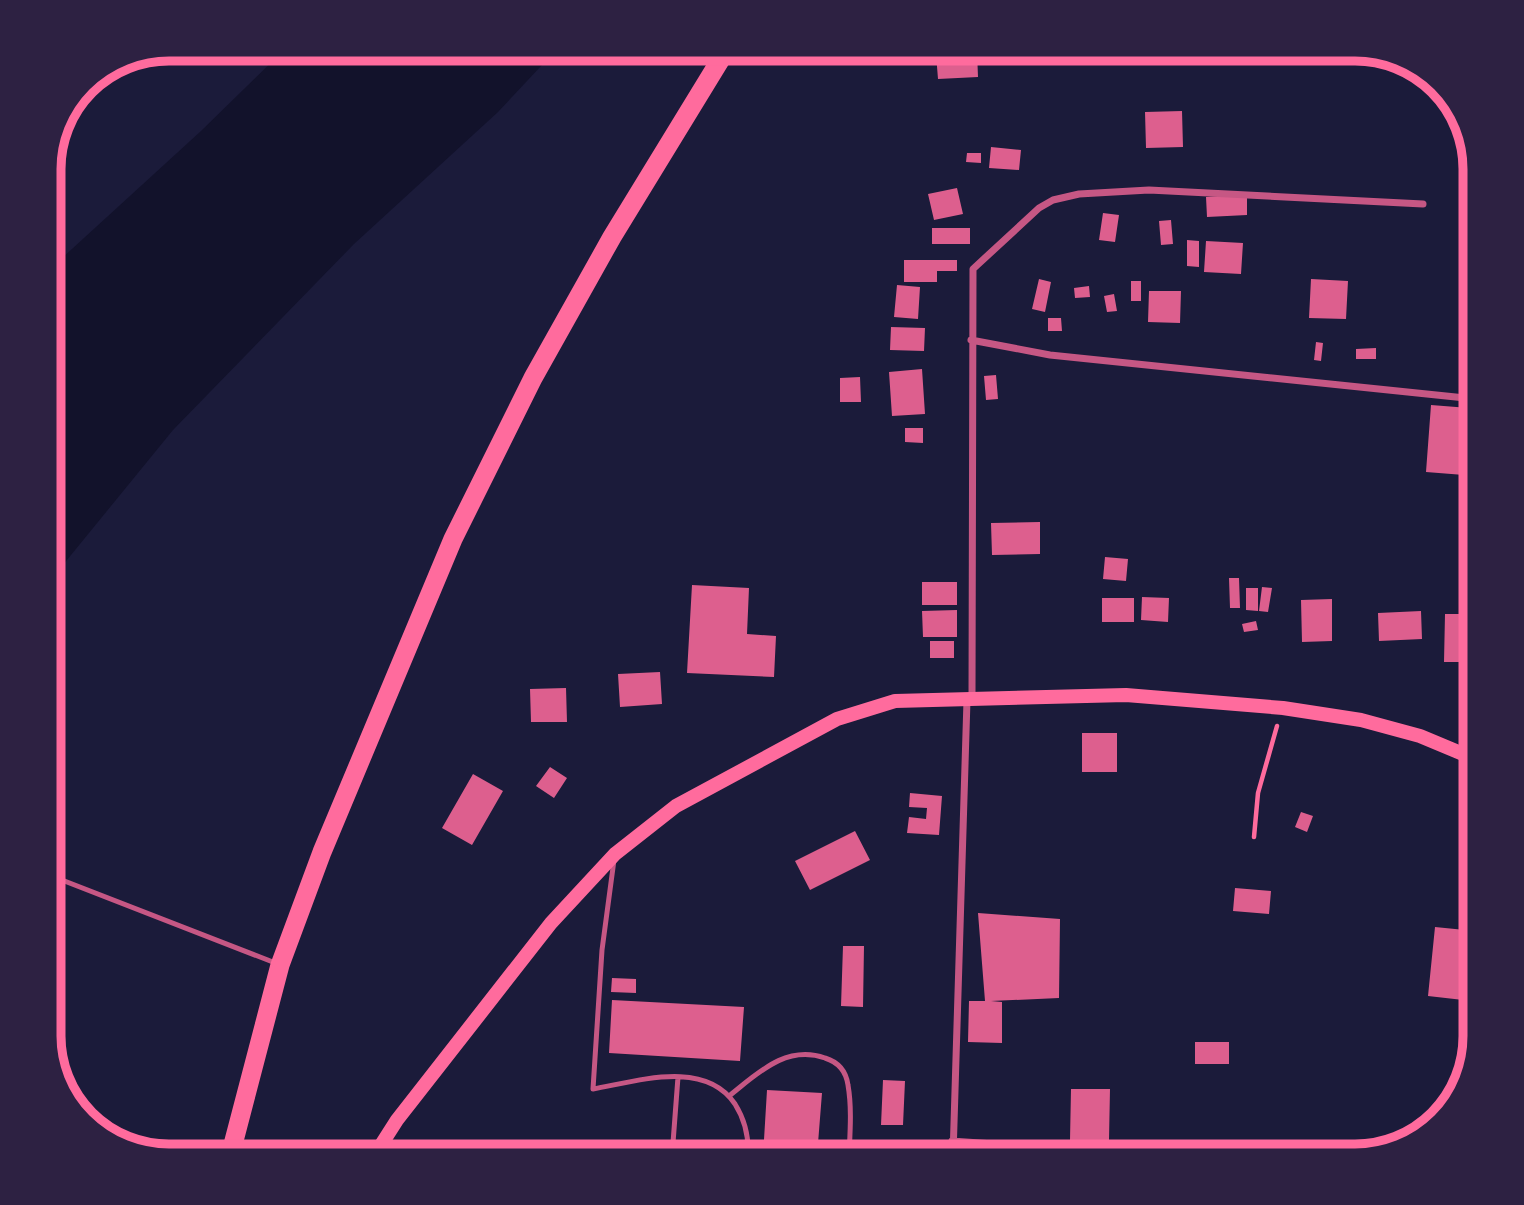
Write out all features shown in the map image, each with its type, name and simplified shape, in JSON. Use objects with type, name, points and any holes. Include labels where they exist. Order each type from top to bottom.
[{"type":"highway","points":[[233,1144],[280,965],[322,852],[453,539],[559,331],[612,237],[720,61]]},
{"type":"highway","points":[[243,1144],[260,1050]]},
{"type":"main road","points":[[382,1144],[397,1120],[551,923],[615,853],[676,806],[837,719],[895,701],[1126,695],[1283,708],[1361,720],[1408,732],[1463,755]]},
{"type":"street","points":[[952,1144],[969,700],[973,269],[1027,217],[1053,200],[1079,194],[1149,190],[1423,204]]},
{"type":"street","points":[[971,340],[1050,355],[1463,398]]},
{"type":"street","points":[[952,1141],[994,1144]]},
{"type":"lane","points":[[615,853],[601,950],[593,1089],[678,1077],[701,1078],[717,1084],[729,1096],[743,1117],[746,1144]]},
{"type":"lane","points":[[61,880],[280,965]]},
{"type":"lane","points":[[729,1096],[765,1068],[793,1055],[808,1053],[833,1061],[843,1070],[848,1084],[849,1144]]},
{"type":"lane","points":[[673,1144],[678,1077]]},
{"type":"path","points":[[1254,837],[1258,793],[1283,708]]},
{"type":"shaded area","points":[[273,61],[546,61],[498,112],[354,244],[173,430],[61,567],[61,259],[201,131]]},
{"type":"building","points":[[937,61],[977,61],[978,77],[938,79]]},
{"type":"building","points":[[1182,111],[1183,147],[1146,148],[1145,112]]},
{"type":"building","points":[[991,147],[1021,150],[1019,170],[989,168]]},
{"type":"building","points":[[967,153],[981,153],[981,163],[966,162]]},
{"type":"building","points":[[957,188],[963,214],[934,220],[928,194]]},
{"type":"building","points":[[1247,195],[1247,215],[1207,217],[1206,197]]},
{"type":"building","points":[[1103,213],[1119,215],[1115,242],[1099,240]]},
{"type":"building","points":[[1171,220],[1173,244],[1161,245],[1159,221]]},
{"type":"building","points":[[932,228],[970,228],[970,244],[932,244]]},
{"type":"building","points":[[1187,240],[1199,241],[1199,267],[1187,266]]},
{"type":"building","points":[[1206,241],[1243,243],[1241,274],[1204,272]]},
{"type":"building","points":[[904,260],[957,260],[957,271],[937,271],[937,282],[904,282]]},
{"type":"building","points":[[1039,279],[1051,282],[1045,312],[1032,309]]},
{"type":"building","points":[[1311,279],[1348,281],[1346,319],[1309,318]]},
{"type":"building","points":[[1131,281],[1141,281],[1141,301],[1131,301]]},
{"type":"building","points":[[897,285],[920,287],[918,319],[894,317]]},
{"type":"building","points":[[1089,286],[1090,297],[1075,298],[1074,288]]},
{"type":"building","points":[[1149,291],[1181,291],[1180,323],[1148,322]]},
{"type":"building","points":[[1114,294],[1117,311],[1107,312],[1104,296]]},
{"type":"building","points":[[1048,318],[1061,318],[1062,331],[1048,331]]},
{"type":"building","points":[[891,327],[925,328],[924,351],[890,350]]},
{"type":"building","points":[[1316,342],[1323,343],[1321,361],[1314,360]]},
{"type":"building","points":[[1376,348],[1376,359],[1356,359],[1356,349]]},
{"type":"building","points":[[922,369],[925,414],[892,416],[889,372]]},
{"type":"building","points":[[996,375],[998,399],[986,400],[984,376]]},
{"type":"building","points":[[860,377],[861,402],[840,402],[840,378]]},
{"type":"building","points":[[1431,405],[1463,408],[1463,475],[1426,472]]},
{"type":"building","points":[[905,428],[923,428],[923,443],[905,442]]},
{"type":"building","points":[[1040,522],[1040,554],[992,555],[991,523]]},
{"type":"building","points":[[1105,557],[1128,559],[1126,581],[1103,579]]},
{"type":"building","points":[[1229,578],[1239,578],[1240,608],[1230,608]]},
{"type":"building","points":[[922,582],[957,582],[957,605],[922,605]]},
{"type":"building","points":[[692,585],[749,588],[747,634],[776,636],[774,677],[687,673]]},
{"type":"building","points":[[1262,587],[1272,588],[1268,612],[1259,611]]},
{"type":"building","points":[[1246,588],[1258,588],[1258,611],[1246,610]]},
{"type":"building","points":[[1142,597],[1169,598],[1168,622],[1141,620]]},
{"type":"building","points":[[1102,598],[1134,598],[1134,622],[1102,622]]},
{"type":"building","points":[[1332,599],[1332,641],[1302,642],[1301,600]]},
{"type":"building","points":[[957,610],[957,637],[923,637],[922,611]]},
{"type":"building","points":[[1421,611],[1422,639],[1379,641],[1378,613]]},
{"type":"building","points":[[1445,614],[1463,614],[1463,662],[1444,662]]},
{"type":"building","points":[[1256,621],[1258,630],[1244,632],[1242,624]]},
{"type":"building","points":[[930,641],[954,641],[954,658],[930,658]]},
{"type":"building","points":[[660,672],[662,704],[620,707],[618,674]]},
{"type":"building","points":[[566,688],[567,722],[531,722],[530,689]]},
{"type":"building","points":[[1082,733],[1117,733],[1117,772],[1082,772]]},
{"type":"building","points":[[550,767],[567,778],[554,798],[536,786]]},
{"type":"building","points":[[473,774],[503,791],[472,845],[442,828]]},
{"type":"building","points":[[910,793],[942,796],[939,835],[907,833],[909,817],[926,819],[927,808],[909,807]]},
{"type":"building","points":[[1301,812],[1313,816],[1307,832],[1295,827]]},
{"type":"building","points":[[855,831],[870,860],[810,890],[795,861]]},
{"type":"building","points":[[1235,888],[1271,891],[1269,914],[1233,911]]},
{"type":"building","points":[[978,913],[1060,919],[1059,998],[991,1001],[1002,1002],[1002,1043],[968,1042],[969,1001],[985,1001]]},
{"type":"building","points":[[1435,927],[1463,930],[1463,1000],[1428,996]]},
{"type":"building","points":[[843,946],[864,946],[863,1007],[841,1006]]},
{"type":"building","points":[[612,978],[636,979],[636,993],[611,992]]},
{"type":"building","points":[[612,1000],[744,1007],[740,1061],[609,1053]]},
{"type":"building","points":[[1195,1042],[1229,1042],[1229,1064],[1195,1064]]},
{"type":"building","points":[[883,1080],[905,1081],[903,1125],[881,1125]]},
{"type":"building","points":[[1071,1089],[1110,1089],[1109,1140],[1070,1140]]},
{"type":"building","points":[[767,1090],[822,1093],[818,1144],[764,1144]]}]
